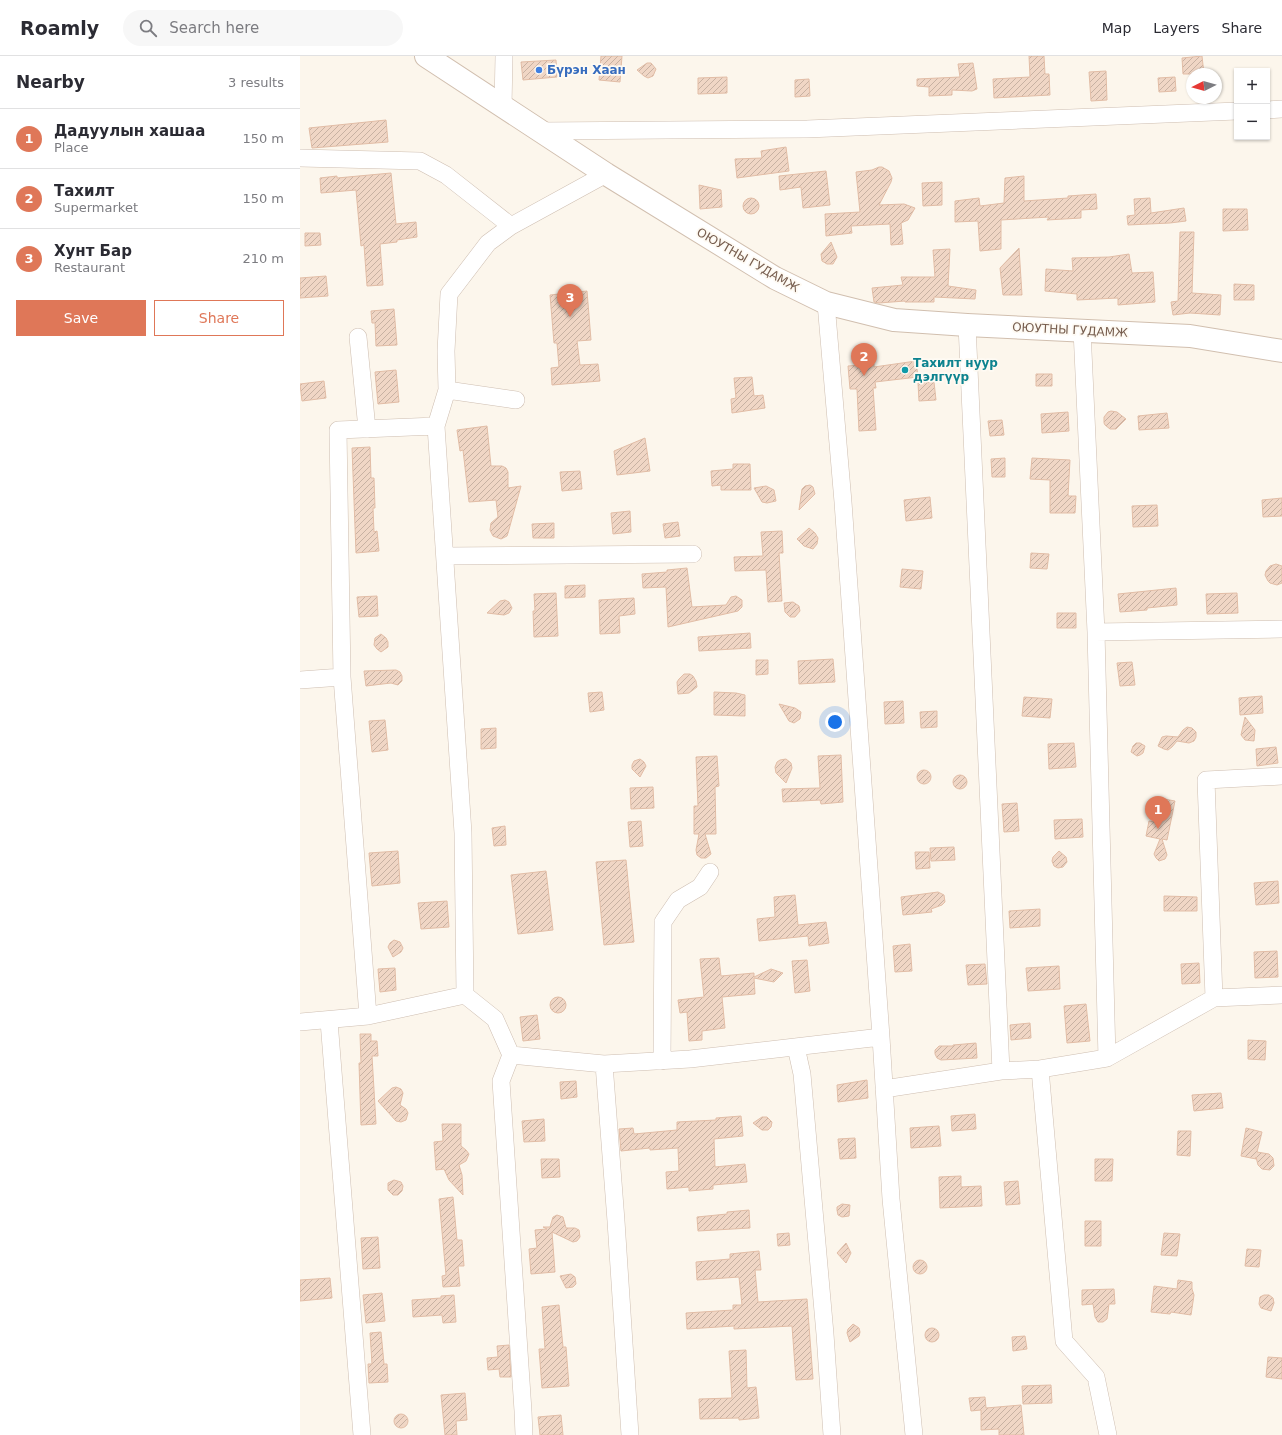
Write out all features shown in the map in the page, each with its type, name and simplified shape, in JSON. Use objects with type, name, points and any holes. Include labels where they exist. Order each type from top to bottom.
[{"type":"street","name":"ОЮУТНЫ ГУДАМЖ","points":[[426,56],[606,174],[775,278],[826,303],[894,320],[1190,336],[1282,351]]},
{"type":"street","points":[[503,107],[504,56]]},
{"type":"street","points":[[1270,110],[1282,109]]},
{"type":"street","points":[[540,131],[808,129],[1234,112]]},
{"type":"street","points":[[300,158],[420,161],[446,175],[511,226]]},
{"type":"street","points":[[464,995],[463,833],[436,426],[447,390],[446,351],[449,294],[488,243],[511,226],[606,174]]},
{"type":"street","points":[[826,303],[844,517],[891,1199],[914,1435]]},
{"type":"street","points":[[967,325],[1001,1071]]},
{"type":"street","points":[[1082,330],[1096,632],[1107,1058]]},
{"type":"street","points":[[358,337],[367,429]]},
{"type":"street","points":[[447,390],[516,400]]},
{"type":"street","points":[[368,1016],[342,677],[338,430],[436,426]]},
{"type":"street","points":[[445,556],[693,554]]},
{"type":"street","points":[[1096,632],[1282,628]]},
{"type":"street","points":[[300,680],[342,677]]},
{"type":"street","points":[[1214,998],[1206,780],[1282,776]]},
{"type":"street","points":[[662,1061],[663,922],[678,900],[700,886],[710,872]]},
{"type":"street","points":[[300,1022],[368,1016],[464,995]]},
{"type":"street","points":[[464,995],[494,1019],[512,1055],[501,1081],[524,1435]]},
{"type":"street","points":[[884,1089],[1001,1071],[1040,1069],[1107,1058],[1214,998],[1282,995]]},
{"type":"street","points":[[329,1020],[362,1435]]},
{"type":"street","points":[[512,1055],[604,1064],[662,1061],[881,1037]]},
{"type":"street","points":[[796,1047],[802,1074],[825,1334],[832,1435]]},
{"type":"street","points":[[604,1064],[630,1435]]},
{"type":"street","points":[[1040,1069],[1064,1341],[1096,1377],[1108,1435]]},
{"type":"building","points":[[601,56],[622,56],[620,82],[599,80]]},
{"type":"building","points":[[1029,56],[1044,56],[1045,74],[1049,74],[1050,95],[994,98],[993,79],[1030,77]]},
{"type":"building","points":[[1202,56],[1203,68],[1186,68],[1186,74],[1183,74],[1182,58]]},
{"type":"building","points":[[556,60],[557,77],[523,80],[521,62]]},
{"type":"building","points":[[647,63],[651,63],[656,69],[653,76],[648,78],[637,70]]},
{"type":"building","points":[[973,63],[977,89],[972,91],[952,90],[952,95],[929,96],[929,87],[917,86],[917,79],[960,77],[958,64]]},
{"type":"building","points":[[1106,71],[1107,100],[1091,101],[1089,72]]},
{"type":"building","points":[[727,77],[727,93],[698,94],[698,78]]},
{"type":"building","points":[[1175,77],[1176,91],[1159,92],[1158,78]]},
{"type":"building","points":[[809,79],[810,96],[795,97],[795,80]]},
{"type":"building","points":[[386,120],[388,142],[312,148],[309,128]]},
{"type":"building","points":[[786,147],[789,171],[737,178],[735,159],[762,158],[761,151]]},
{"type":"building","points":[[879,167],[889,171],[892,178],[879,205],[904,204],[915,208],[908,220],[901,223],[903,244],[891,245],[890,224],[851,226],[852,233],[826,236],[825,214],[860,212],[856,172],[872,170]]},
{"type":"building","points":[[826,171],[830,205],[803,208],[801,187],[780,190],[779,176]]},
{"type":"building","points":[[391,173],[396,224],[416,222],[417,237],[380,244],[383,285],[367,286],[364,245],[361,246],[356,190],[321,193],[320,178]]},
{"type":"building","points":[[1024,176],[1024,201],[1068,198],[1068,196],[1096,194],[1097,209],[1081,210],[1081,218],[1047,220],[1049,217],[1001,220],[1001,249],[980,251],[978,221],[955,222],[955,201],[979,198],[980,206],[1004,203],[1005,178]]},
{"type":"building","points":[[942,182],[942,205],[923,206],[922,183]]},
{"type":"building","points":[[699,185],[721,190],[722,207],[700,209]]},
{"type":"building","points":[[751,198],[758,203],[759,206],[754,213],[751,214],[744,209],[743,206],[748,199]]},
{"type":"building","points":[[1150,198],[1151,213],[1184,208],[1186,221],[1128,225],[1127,216],[1135,215],[1134,199]]},
{"type":"building","points":[[1223,209],[1247,209],[1248,230],[1223,231]]},
{"type":"building","points":[[1180,232],[1194,232],[1192,293],[1221,295],[1220,315],[1190,313],[1173,315],[1171,302],[1178,301]]},
{"type":"building","points":[[305,233],[320,233],[321,245],[305,246]]},
{"type":"building","points":[[831,242],[837,257],[833,264],[827,264],[822,261],[821,254]]},
{"type":"building","points":[[1019,248],[1022,295],[1003,295],[1000,268]]},
{"type":"building","points":[[950,249],[948,286],[976,290],[975,299],[934,297],[934,302],[874,302],[872,288],[903,285],[901,277],[935,277],[933,250]]},
{"type":"building","points":[[1129,254],[1132,273],[1153,272],[1155,302],[1118,305],[1118,298],[1077,300],[1077,294],[1045,291],[1046,269],[1073,271],[1072,258],[1109,257]]},
{"type":"building","points":[[326,276],[328,296],[300,298],[300,278]]},
{"type":"building","points":[[1234,284],[1254,285],[1254,300],[1234,300]]},
{"type":"building","points":[[587,291],[591,340],[577,341],[580,365],[598,364],[600,381],[552,385],[551,368],[559,367],[557,343],[554,343],[550,295]]},
{"type":"building","points":[[394,309],[397,345],[376,346],[375,323],[372,323],[371,311]]},
{"type":"building","points":[[916,361],[918,377],[875,382],[876,388],[873,388],[876,430],[859,431],[857,389],[850,389],[848,366],[874,364],[874,367]]},
{"type":"building","points":[[396,370],[399,402],[378,404],[375,372]]},
{"type":"building","points":[[1036,374],[1052,374],[1052,386],[1036,386]]},
{"type":"building","points":[[752,377],[754,396],[763,395],[765,408],[732,413],[731,399],[736,398],[734,378]]},
{"type":"building","points":[[324,381],[326,398],[302,401],[300,384]]},
{"type":"building","points":[[934,382],[936,400],[919,401],[918,383]]},
{"type":"building","points":[[1111,411],[1117,412],[1126,419],[1116,429],[1110,429],[1104,423],[1104,417]]},
{"type":"building","points":[[1068,412],[1069,431],[1042,433],[1041,414]]},
{"type":"building","points":[[1167,413],[1169,428],[1139,430],[1138,416]]},
{"type":"building","points":[[1002,420],[1004,435],[990,436],[988,421]]},
{"type":"building","points":[[487,426],[491,466],[502,466],[506,468],[508,472],[508,488],[521,486],[507,536],[501,539],[493,536],[490,530],[491,523],[498,517],[496,500],[469,502],[463,450],[460,451],[457,430]]},
{"type":"building","points":[[645,438],[650,471],[617,475],[614,451]]},
{"type":"building","points":[[370,447],[371,478],[374,478],[374,532],[377,531],[379,551],[356,553],[352,448]]},
{"type":"building","points":[[1005,458],[1005,477],[992,477],[991,459]]},
{"type":"building","points":[[1032,458],[1070,460],[1068,496],[1076,496],[1075,513],[1050,513],[1050,480],[1030,479]]},
{"type":"building","points":[[733,464],[750,464],[751,490],[721,490],[721,485],[712,486],[711,471],[733,469]]},
{"type":"building","points":[[580,471],[582,489],[562,491],[560,472]]},
{"type":"building","points":[[810,485],[813,487],[815,494],[799,510],[802,489],[805,486]]},
{"type":"building","points":[[766,486],[774,490],[776,501],[767,503],[762,502],[754,488]]},
{"type":"building","points":[[930,497],[932,518],[906,521],[904,500]]},
{"type":"building","points":[[1282,498],[1282,516],[1263,517],[1262,500]]},
{"type":"building","points":[[1157,505],[1158,526],[1133,527],[1132,506]]},
{"type":"building","points":[[630,511],[631,532],[613,534],[611,513]]},
{"type":"building","points":[[678,522],[680,536],[665,538],[663,524]]},
{"type":"building","points":[[554,523],[554,538],[533,538],[532,524]]},
{"type":"building","points":[[809,528],[818,538],[817,544],[813,549],[804,546],[797,539]]},
{"type":"building","points":[[782,531],[783,553],[779,553],[782,601],[768,602],[766,570],[735,571],[734,557],[763,556],[761,532]]},
{"type":"building","points":[[1031,553],[1049,554],[1047,569],[1030,568]]},
{"type":"building","points":[[1276,564],[1282,566],[1282,583],[1277,585],[1270,583],[1265,575],[1270,566]]},
{"type":"building","points":[[687,568],[692,607],[726,605],[731,597],[736,596],[742,600],[742,607],[738,611],[668,627],[666,587],[643,588],[642,574],[667,572],[667,570]]},
{"type":"building","points":[[902,569],[923,571],[921,589],[900,587]]},
{"type":"building","points":[[585,585],[585,597],[565,598],[565,586]]},
{"type":"building","points":[[1176,588],[1177,605],[1147,608],[1147,610],[1120,612],[1118,594]]},
{"type":"building","points":[[556,593],[558,636],[534,637],[534,594]]},
{"type":"building","points":[[1237,593],[1238,613],[1207,614],[1206,594]]},
{"type":"building","points":[[377,596],[378,616],[359,617],[357,597]]},
{"type":"building","points":[[634,598],[635,614],[619,616],[620,633],[600,634],[599,600]]},
{"type":"building","points":[[505,600],[509,602],[512,608],[509,613],[504,615],[487,613],[500,601]]},
{"type":"building","points":[[793,602],[799,606],[800,611],[795,617],[790,617],[785,612],[784,603]]},
{"type":"building","points":[[1057,613],[1076,613],[1076,628],[1057,628]]},
{"type":"building","points":[[750,633],[751,648],[699,651],[698,637]]},
{"type":"building","points":[[381,634],[386,638],[388,647],[381,652],[374,645],[375,638]]},
{"type":"building","points":[[833,659],[835,682],[799,684],[798,661]]},
{"type":"building","points":[[756,660],[768,660],[768,674],[756,675]]},
{"type":"building","points":[[1132,662],[1135,685],[1120,686],[1117,663]]},
{"type":"building","points":[[396,670],[400,672],[402,676],[402,681],[398,685],[391,683],[366,686],[364,671]]},
{"type":"building","points":[[684,674],[690,674],[693,676],[697,687],[689,693],[678,694],[677,682]]},
{"type":"building","points":[[602,692],[604,710],[590,712],[588,693]]},
{"type":"building","points":[[714,692],[745,695],[745,716],[714,715]]},
{"type":"building","points":[[1262,696],[1263,713],[1240,715],[1239,698]]},
{"type":"building","points":[[1024,697],[1052,699],[1050,718],[1022,716]]},
{"type":"building","points":[[903,701],[904,723],[885,724],[884,702]]},
{"type":"building","points":[[779,704],[795,708],[801,712],[800,719],[794,723],[789,721]]},
{"type":"building","points":[[937,711],[937,727],[921,728],[920,712]]},
{"type":"building","points":[[1245,717],[1255,730],[1254,741],[1245,740],[1241,735]]},
{"type":"building","points":[[385,720],[388,750],[372,752],[369,721]]},
{"type":"building","points":[[1187,727],[1192,728],[1196,732],[1194,741],[1189,743],[1177,741],[1168,750],[1158,746],[1162,737],[1178,737]]},
{"type":"building","points":[[496,728],[496,748],[481,749],[481,729]]},
{"type":"building","points":[[1074,743],[1076,767],[1049,769],[1048,744]]},
{"type":"building","points":[[1136,743],[1140,743],[1145,746],[1143,753],[1137,756],[1131,752]]},
{"type":"building","points":[[1276,747],[1278,763],[1257,766],[1256,749]]},
{"type":"building","points":[[841,755],[843,802],[821,804],[820,800],[783,802],[782,789],[820,788],[818,756]]},
{"type":"building","points":[[717,756],[719,786],[715,787],[716,834],[705,834],[711,854],[706,858],[701,858],[697,855],[696,850],[699,834],[694,834],[694,806],[698,806],[696,757]]},
{"type":"building","points":[[640,759],[646,766],[640,777],[632,769],[632,765],[634,761]]},
{"type":"building","points":[[786,759],[791,763],[792,768],[786,783],[776,773],[775,767],[777,762]]},
{"type":"building","points":[[921,770],[927,770],[931,774],[931,780],[927,784],[921,784],[917,780],[917,774]]},
{"type":"building","points":[[957,775],[963,775],[967,779],[967,785],[963,789],[957,789],[953,785],[953,779]]},
{"type":"building","points":[[653,787],[654,808],[631,809],[630,788]]},
{"type":"building","points":[[1164,799],[1175,801],[1167,840],[1162,839],[1167,855],[1165,859],[1159,861],[1154,854],[1160,839],[1146,836],[1149,821],[1159,823]]},
{"type":"building","points":[[1017,803],[1019,831],[1004,832],[1002,804]]},
{"type":"building","points":[[1082,819],[1083,837],[1055,839],[1054,820]]},
{"type":"building","points":[[641,821],[643,846],[630,847],[628,822]]},
{"type":"building","points":[[505,826],[506,845],[494,846],[492,828]]},
{"type":"building","points":[[954,847],[955,860],[931,861],[930,848]]},
{"type":"building","points":[[398,851],[400,883],[372,886],[369,853]]},
{"type":"building","points":[[1059,851],[1066,857],[1067,862],[1063,867],[1058,868],[1054,866],[1052,861],[1053,857]]},
{"type":"building","points":[[915,852],[929,852],[930,868],[916,869]]},
{"type":"building","points":[[626,860],[634,942],[604,945],[596,862]]},
{"type":"building","points":[[546,871],[553,930],[518,934],[511,875]]},
{"type":"building","points":[[1278,881],[1279,903],[1256,905],[1254,883]]},
{"type":"building","points":[[938,892],[944,895],[945,902],[942,905],[931,909],[932,912],[903,915],[901,897]]},
{"type":"building","points":[[795,895],[798,925],[826,922],[829,943],[809,946],[808,936],[759,941],[757,919],[775,917],[774,897]]},
{"type":"building","points":[[1164,896],[1197,897],[1197,911],[1164,911]]},
{"type":"building","points":[[447,901],[449,927],[421,929],[418,903]]},
{"type":"building","points":[[1040,909],[1040,926],[1010,928],[1009,911]]},
{"type":"building","points":[[394,940],[400,942],[403,948],[401,952],[393,957],[388,947]]},
{"type":"building","points":[[910,944],[912,971],[895,972],[893,946]]},
{"type":"building","points":[[1277,951],[1278,977],[1255,978],[1254,952]]},
{"type":"building","points":[[719,958],[721,976],[754,973],[754,977],[771,969],[783,973],[774,982],[754,978],[755,994],[722,997],[725,1028],[702,1031],[702,1040],[689,1041],[687,1012],[680,1013],[678,1000],[704,997],[700,959]]},
{"type":"building","points":[[807,960],[810,991],[795,993],[792,961]]},
{"type":"building","points":[[1199,963],[1200,983],[1182,984],[1181,964]]},
{"type":"building","points":[[985,964],[987,984],[968,985],[966,965]]},
{"type":"building","points":[[1059,966],[1060,989],[1028,991],[1026,968]]},
{"type":"building","points":[[395,968],[396,990],[380,992],[378,969]]},
{"type":"building","points":[[558,997],[565,1002],[566,1005],[561,1012],[558,1013],[551,1008],[550,1005],[555,998]]},
{"type":"building","points":[[1086,1004],[1090,1041],[1067,1043],[1064,1006]]},
{"type":"building","points":[[537,1015],[540,1039],[523,1041],[520,1017]]},
{"type":"building","points":[[1030,1023],[1031,1038],[1011,1040],[1010,1025]]},
{"type":"building","points":[[360,1034],[371,1034],[371,1041],[377,1041],[378,1056],[372,1056],[376,1124],[361,1125],[359,1063],[361,1063]]},
{"type":"building","points":[[1248,1040],[1266,1041],[1265,1060],[1248,1059]]},
{"type":"building","points":[[976,1043],[977,1058],[941,1060],[937,1058],[935,1054],[935,1050],[939,1046]]},
{"type":"building","points":[[867,1080],[868,1098],[838,1102],[837,1085]]},
{"type":"building","points":[[576,1081],[577,1097],[561,1099],[560,1082]]},
{"type":"building","points":[[396,1087],[401,1089],[403,1093],[400,1105],[406,1109],[408,1113],[406,1120],[401,1122],[396,1121],[378,1101],[392,1088]]},
{"type":"building","points":[[1221,1093],[1223,1108],[1194,1111],[1192,1095]]},
{"type":"building","points":[[975,1114],[976,1129],[952,1131],[951,1116]]},
{"type":"building","points":[[741,1116],[743,1136],[714,1139],[715,1167],[745,1164],[747,1182],[713,1185],[713,1189],[689,1191],[689,1187],[667,1189],[666,1172],[679,1171],[678,1148],[650,1150],[650,1148],[621,1151],[619,1129],[633,1128],[634,1134],[677,1130],[677,1122],[716,1120],[716,1118]]},
{"type":"building","points":[[762,1117],[767,1117],[772,1122],[771,1127],[768,1130],[762,1130],[753,1123]]},
{"type":"building","points":[[544,1119],[545,1141],[524,1142],[522,1121]]},
{"type":"building","points":[[442,1124],[461,1124],[461,1146],[469,1154],[466,1161],[459,1165],[462,1175],[463,1195],[449,1180],[444,1169],[436,1170],[434,1142],[443,1141]]},
{"type":"building","points":[[939,1126],[941,1146],[911,1148],[910,1128]]},
{"type":"building","points":[[1246,1128],[1262,1132],[1257,1152],[1269,1154],[1273,1158],[1274,1166],[1270,1170],[1262,1169],[1258,1165],[1256,1157],[1256,1159],[1241,1156]]},
{"type":"building","points":[[1178,1131],[1191,1131],[1190,1156],[1177,1155]]},
{"type":"building","points":[[855,1138],[856,1158],[840,1159],[838,1139]]},
{"type":"building","points":[[541,1159],[559,1159],[560,1177],[542,1178]]},
{"type":"building","points":[[1095,1159],[1113,1159],[1112,1181],[1095,1181]]},
{"type":"building","points":[[961,1176],[961,1187],[981,1186],[982,1206],[940,1208],[939,1177]]},
{"type":"building","points":[[394,1180],[401,1182],[403,1186],[402,1191],[398,1195],[393,1195],[388,1190],[388,1183]]},
{"type":"building","points":[[1018,1181],[1020,1204],[1006,1205],[1004,1182]]},
{"type":"building","points":[[453,1197],[457,1240],[462,1240],[464,1266],[458,1266],[460,1286],[443,1287],[442,1276],[446,1275],[439,1199]]},
{"type":"building","points":[[842,1204],[850,1205],[849,1216],[842,1217],[838,1215],[837,1207]]},
{"type":"building","points":[[749,1210],[750,1228],[698,1231],[697,1217]]},
{"type":"building","points":[[557,1215],[563,1217],[566,1228],[575,1228],[579,1230],[580,1237],[577,1241],[573,1242],[552,1232],[555,1272],[531,1274],[529,1249],[537,1248],[535,1230],[547,1229],[543,1227],[550,1227],[553,1217]]},
{"type":"building","points":[[1085,1221],[1101,1221],[1101,1246],[1085,1246]]},
{"type":"building","points":[[789,1233],[790,1245],[778,1246],[777,1234]]},
{"type":"building","points":[[1164,1233],[1180,1234],[1177,1256],[1161,1255]]},
{"type":"building","points":[[378,1237],[380,1268],[363,1269],[361,1238]]},
{"type":"building","points":[[846,1243],[851,1253],[846,1263],[837,1253]]},
{"type":"building","points":[[1247,1249],[1261,1250],[1259,1267],[1245,1266]]},
{"type":"building","points":[[759,1251],[761,1270],[755,1270],[758,1302],[807,1299],[813,1379],[796,1380],[792,1326],[734,1329],[734,1326],[687,1329],[686,1313],[733,1310],[733,1305],[742,1305],[739,1277],[697,1280],[696,1262],[730,1259],[730,1254]]},
{"type":"building","points":[[917,1260],[923,1260],[927,1264],[927,1270],[923,1274],[917,1274],[913,1270],[913,1264]]},
{"type":"building","points":[[571,1274],[575,1277],[576,1284],[573,1287],[566,1288],[560,1276]]},
{"type":"building","points":[[330,1278],[332,1298],[300,1301],[300,1280]]},
{"type":"building","points":[[1178,1280],[1192,1282],[1194,1295],[1191,1315],[1171,1312],[1170,1314],[1151,1312],[1154,1286],[1177,1289]]},
{"type":"building","points":[[1114,1289],[1115,1304],[1109,1304],[1107,1319],[1103,1322],[1098,1322],[1095,1317],[1093,1304],[1082,1305],[1082,1290]]},
{"type":"building","points":[[382,1293],[385,1321],[366,1323],[363,1295]]},
{"type":"building","points":[[454,1295],[456,1322],[443,1323],[442,1315],[413,1317],[412,1300],[441,1298],[441,1296]]},
{"type":"building","points":[[1269,1295],[1273,1298],[1274,1303],[1271,1311],[1261,1308],[1259,1304],[1260,1297]]},
{"type":"building","points":[[559,1305],[563,1347],[566,1347],[569,1386],[542,1388],[539,1349],[545,1349],[542,1307]]},
{"type":"building","points":[[853,1324],[859,1328],[860,1332],[859,1336],[850,1342],[847,1333],[848,1329]]},
{"type":"building","points":[[929,1328],[935,1328],[939,1332],[939,1338],[935,1342],[929,1342],[925,1338],[925,1332]]},
{"type":"building","points":[[381,1332],[384,1364],[387,1364],[388,1382],[369,1383],[368,1364],[372,1364],[370,1333]]},
{"type":"building","points":[[1025,1336],[1027,1349],[1013,1351],[1012,1337]]},
{"type":"building","points":[[509,1345],[511,1377],[500,1377],[499,1369],[488,1370],[487,1358],[498,1357],[497,1346]]},
{"type":"building","points":[[746,1350],[747,1388],[756,1387],[759,1418],[739,1420],[739,1418],[700,1419],[699,1399],[732,1398],[729,1351]]},
{"type":"building","points":[[1268,1357],[1282,1358],[1282,1379],[1266,1377]]},
{"type":"building","points":[[1051,1385],[1052,1403],[1023,1404],[1022,1386]]},
{"type":"building","points":[[465,1393],[467,1420],[456,1421],[457,1435],[445,1435],[441,1395]]},
{"type":"building","points":[[985,1397],[986,1408],[1021,1405],[1024,1435],[999,1435],[999,1429],[981,1430],[981,1410],[971,1411],[969,1398]]},
{"type":"building","points":[[398,1414],[404,1414],[408,1418],[408,1424],[404,1428],[398,1428],[394,1424],[394,1418]]},
{"type":"building","points":[[561,1415],[563,1435],[540,1435],[538,1417]]},
{"type":"place","name":"Бүрэн Хаан","points":[[539,70]]},
{"type":"place","name":"Хунт Бар","points":[[570,317]]},
{"type":"place","name":"Тахилт нуур дэлгүүр","points":[[905,370]]},
{"type":"place","name":"Тахилт","points":[[864,376]]},
{"type":"place","name":"Дадуулын хашаа","points":[[1158,829]]}]
